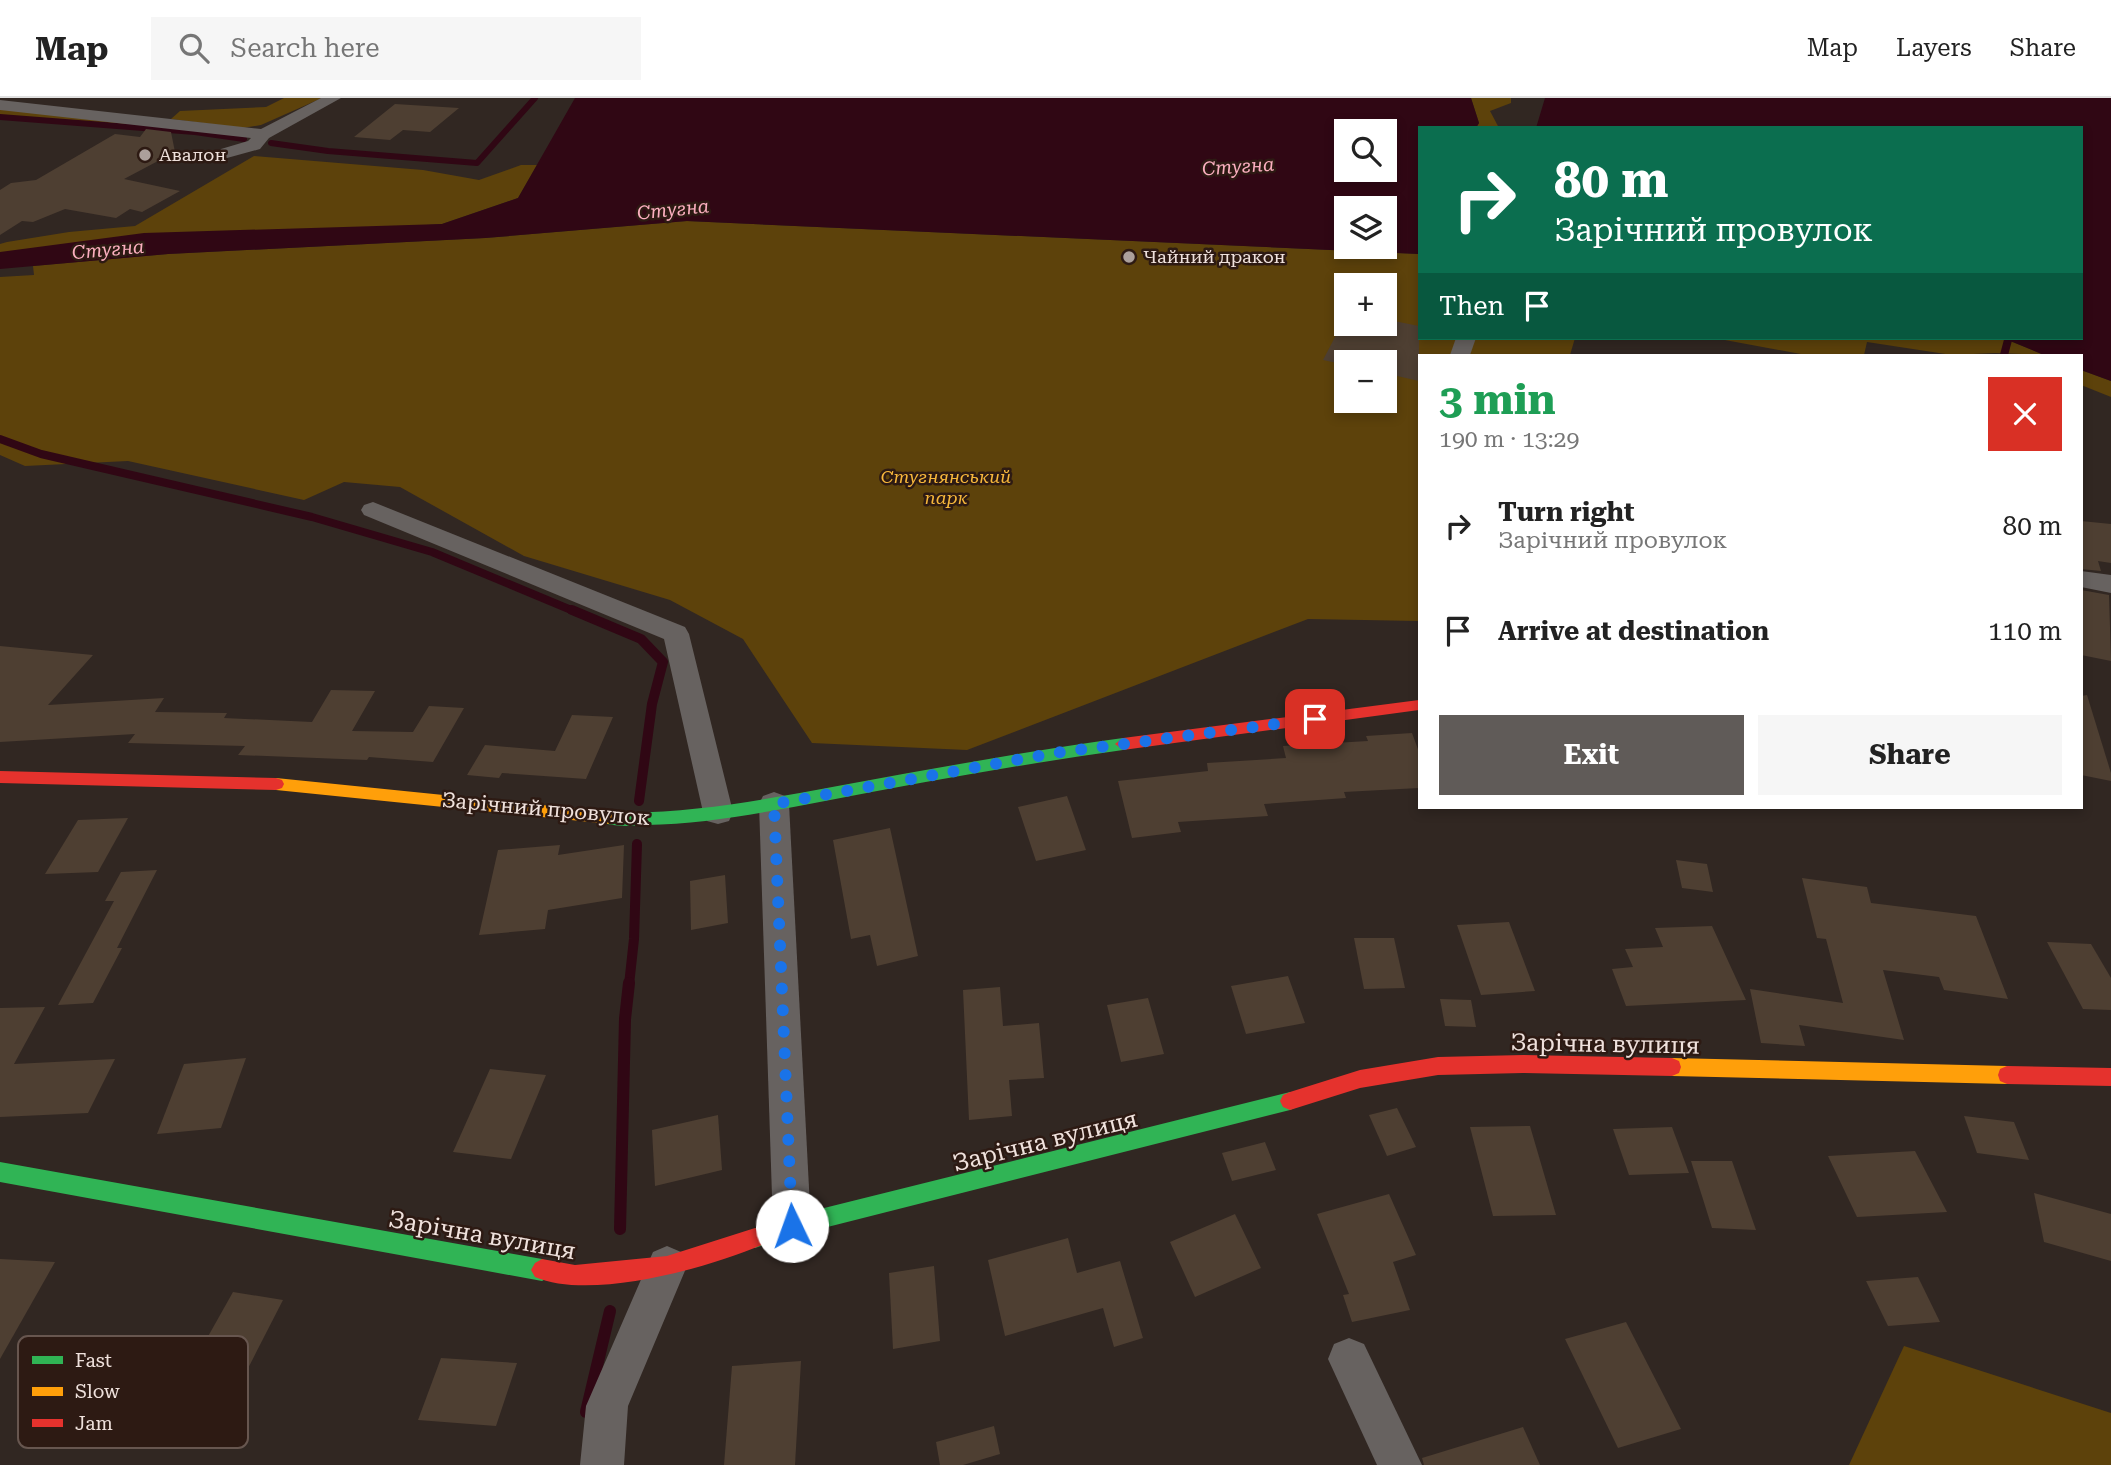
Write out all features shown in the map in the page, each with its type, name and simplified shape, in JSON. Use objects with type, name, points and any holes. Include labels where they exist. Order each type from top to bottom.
[{"type":"street","points":[[227,153],[254,145],[263,134],[333,98]]},
{"type":"street","points":[[0,105],[263,134]]},
{"type":"street","points":[[373,510],[676,634],[718,812]]},
{"type":"street","points":[[2083,579],[2111,584]]},
{"type":"street","name":"Зарічний провулок","points":[[0,777],[286,784],[643,821],[774,804],[1055,753],[1418,705]]},
{"type":"street","points":[[774,804],[792,1226]]},
{"type":"street","name":"Зарічна вулиця","points":[[0,1172],[575,1276],[667,1266],[792,1226],[1262,1110],[1360,1079],[1437,1066],[1523,1064],[2111,1077]]},
{"type":"street","points":[[602,1465],[607,1406],[667,1266]]},
{"type":"street","points":[[1349,1359],[1401,1465]]},
{"type":"green space","points":[[284,98],[322,98],[261,125],[243,128],[171,119],[180,111],[266,107]]},
{"type":"green space","points":[[1471,98],[1511,98],[1511,103],[1490,111],[1498,126],[1477,126],[1479,123]]},
{"type":"green space","points":[[0,109],[129,122],[122,126],[0,115]]},
{"type":"green space","points":[[254,156],[423,170],[479,180],[521,165],[537,165],[518,198],[442,224],[0,254],[0,244],[7,242],[69,232],[135,226]]},
{"type":"green space","name":"Стугнянський парк","points":[[687,221],[1334,250],[1334,259],[1397,259],[1397,253],[1418,254],[1418,340],[1574,340],[1570,354],[1418,354],[1418,621],[1308,619],[967,750],[812,743],[743,639],[670,600],[524,556],[400,487],[344,482],[304,500],[128,461],[25,466],[0,455],[0,277],[34,275],[33,266],[168,254],[485,238]]},
{"type":"green space","points":[[1725,340],[2008,340],[2042,354],[1945,354],[1867,342],[1864,354],[1801,354]]},
{"type":"green space","points":[[2083,371],[2111,381],[2111,397],[2083,386]]},
{"type":"green space","points":[[1904,1346],[2111,1413],[2111,1465],[1849,1465]]},
{"type":"water","name":"Стугна","points":[[575,98],[1471,98],[1479,123],[1477,126],[1418,126],[1418,254],[1397,253],[1397,196],[1334,196],[1334,250],[687,221],[485,238],[168,254],[0,269],[0,252],[144,233],[442,224],[518,198]]},
{"type":"water","points":[[1545,98],[2111,98],[2111,381],[2083,371],[2083,354],[2042,354],[2008,340],[2083,340],[2083,126],[1537,126]]},
{"type":"building","points":[[395,104],[459,108],[430,132],[403,130],[390,140],[354,137]]},
{"type":"building","points":[[146,129],[171,132],[175,152],[124,179],[180,191],[142,212],[130,209],[116,218],[65,209],[33,222],[22,221],[0,235],[0,190],[11,183],[36,180],[115,134],[140,137]]},
{"type":"building","points":[[1397,322],[1418,326],[1418,381],[1397,376],[1397,350],[1334,350],[1334,362],[1323,360],[1336,336],[1397,336]]},
{"type":"building","points":[[2083,521],[2111,524],[2111,563],[2098,561],[2101,571],[2083,569]]},
{"type":"building","points":[[2083,590],[2109,595],[2111,661],[2083,655]]},
{"type":"building","points":[[0,646],[93,655],[48,705],[164,698],[155,712],[227,713],[224,718],[312,722],[331,690],[375,691],[352,731],[413,732],[429,706],[464,708],[433,762],[369,757],[367,760],[238,755],[245,746],[128,743],[135,734],[0,742]]},
{"type":"building","points":[[2087,695],[2111,773],[2111,781],[2083,775],[2083,696]]},
{"type":"building","points":[[572,715],[613,717],[586,779],[502,773],[499,778],[467,775],[485,745],[555,751]]},
{"type":"building","points":[[1412,733],[1418,749],[1418,788],[1344,792],[1346,798],[1264,804],[1268,816],[1178,822],[1181,832],[1132,838],[1118,781],[1208,771],[1207,763],[1286,758],[1283,746],[1368,741],[1366,736]]},
{"type":"building","points":[[1067,796],[1086,850],[1036,861],[1018,807]]},
{"type":"building","points":[[128,818],[98,872],[45,874],[78,820]]},
{"type":"building","points":[[890,828],[918,956],[877,966],[870,935],[851,939],[833,840]]},
{"type":"building","points":[[560,845],[558,855],[624,845],[622,898],[548,910],[545,929],[479,935],[498,850]]},
{"type":"building","points":[[1676,860],[1707,864],[1713,892],[1682,888]]},
{"type":"building","points":[[157,870],[117,948],[122,948],[93,1003],[58,1005],[114,901],[105,901],[121,872]]},
{"type":"building","points":[[725,875],[728,923],[691,930],[690,881]]},
{"type":"building","points":[[1802,878],[1867,887],[1871,903],[1976,916],[2008,999],[1944,990],[1939,977],[1883,970],[1904,1040],[1799,1025],[1805,1046],[1761,1043],[1750,989],[1843,1003],[1826,939],[1817,938]]},
{"type":"building","points":[[1509,922],[1535,991],[1481,995],[1457,925]]},
{"type":"building","points":[[1712,926],[1746,1000],[1626,1006],[1612,969],[1633,967],[1625,949],[1663,947],[1655,928]]},
{"type":"building","points":[[1354,938],[1394,938],[1405,988],[1364,989]]},
{"type":"building","points":[[2047,942],[2091,944],[2111,978],[2111,1010],[2083,1009]]},
{"type":"building","points":[[1288,976],[1305,1023],[1246,1034],[1231,986]]},
{"type":"building","points":[[1000,987],[1003,1026],[1039,1023],[1044,1078],[1009,1080],[1012,1116],[969,1120],[963,990]]},
{"type":"building","points":[[1148,998],[1164,1054],[1121,1062],[1107,1005]]},
{"type":"building","points":[[1440,999],[1471,1000],[1476,1027],[1445,1026]]},
{"type":"building","points":[[45,1007],[14,1064],[115,1059],[88,1113],[0,1117],[0,1008]]},
{"type":"building","points":[[246,1058],[221,1128],[157,1134],[184,1064]]},
{"type":"building","points":[[490,1069],[546,1075],[511,1159],[453,1152]]},
{"type":"building","points":[[1397,1108],[1416,1147],[1387,1156],[1369,1115]]},
{"type":"building","points":[[718,1115],[722,1170],[655,1186],[652,1130]]},
{"type":"building","points":[[1964,1116],[2014,1122],[2029,1160],[1977,1153]]},
{"type":"building","points":[[1530,1126],[1556,1215],[1493,1216],[1470,1127]]},
{"type":"building","points":[[1672,1127],[1689,1173],[1629,1175],[1613,1129]]},
{"type":"building","points":[[1265,1142],[1276,1170],[1232,1181],[1222,1153]]},
{"type":"building","points":[[1915,1151],[1947,1212],[1857,1217],[1828,1156]]},
{"type":"building","points":[[1691,1161],[1732,1161],[1756,1230],[1712,1228]]},
{"type":"building","points":[[2034,1193],[2111,1214],[2111,1261],[2044,1242]]},
{"type":"building","points":[[1389,1194],[1416,1255],[1393,1262],[1410,1310],[1352,1322],[1343,1295],[1349,1294],[1317,1214]]},
{"type":"building","points":[[1235,1214],[1261,1268],[1195,1297],[1170,1242]]},
{"type":"building","points":[[1068,1238],[1077,1273],[1120,1261],[1143,1338],[1114,1347],[1103,1308],[1005,1336],[988,1260]]},
{"type":"building","points":[[0,1259],[55,1262],[0,1359]]},
{"type":"building","points":[[934,1266],[940,1341],[893,1349],[889,1273]]},
{"type":"building","points":[[1918,1277],[1940,1322],[1888,1326],[1866,1281]]},
{"type":"building","points":[[233,1292],[283,1300],[248,1368],[248,1336],[208,1336]]},
{"type":"building","points":[[1626,1322],[1681,1429],[1618,1448],[1565,1339]]},
{"type":"building","points":[[441,1358],[517,1363],[496,1426],[418,1420]]},
{"type":"building","points":[[801,1361],[795,1465],[724,1465],[732,1366]]},
{"type":"building","points":[[994,1426],[1000,1454],[963,1465],[940,1465],[936,1442]]},
{"type":"building","points":[[1523,1427],[1540,1465],[1424,1465],[1422,1458]]},
{"type":"waterway","points":[[271,143],[328,151],[477,163],[535,98]]},
{"type":"waterway","points":[[0,117],[195,132],[244,139]]},
{"type":"waterway","points":[[2004,354],[2008,340]]},
{"type":"waterway","points":[[0,439],[41,454],[312,517],[432,552],[576,612]]},
{"type":"waterway","points":[[572,610],[641,639],[663,662],[652,704],[639,801]]},
{"type":"waterway","points":[[629,985],[634,939],[637,844]]},
{"type":"waterway","points":[[620,1229],[625,1019],[629,983]]},
{"type":"waterway","points":[[586,1412],[610,1311]]},
{"type":"traffic: fast","points":[[610,818],[689,817],[1123,744]]},
{"type":"traffic: fast","points":[[755,1238],[792,1226],[1290,1101]]},
{"type":"traffic: fast","points":[[0,1172],[542,1270]]},
{"type":"traffic: slow","points":[[276,784],[610,818]]},
{"type":"traffic: slow","points":[[1672,1067],[2007,1075]]},
{"type":"traffic: jam","points":[[1123,744],[1418,705]]},
{"type":"traffic: jam","points":[[0,777],[276,784]]},
{"type":"traffic: jam","points":[[1290,1101],[1360,1079],[1438,1066],[1523,1064],[1672,1067]]},
{"type":"traffic: jam","points":[[2007,1075],[2111,1077]]},
{"type":"traffic: jam","points":[[542,1270],[575,1276],[667,1266],[755,1238]]},
{"type":"place","name":"Авалон","points":[[145,155]]},
{"type":"place","name":"Чайний дракон","points":[[1129,257]]},
{"type":"route","points":[[792,1226],[774,804],[1055,753],[1315,719]]}]
